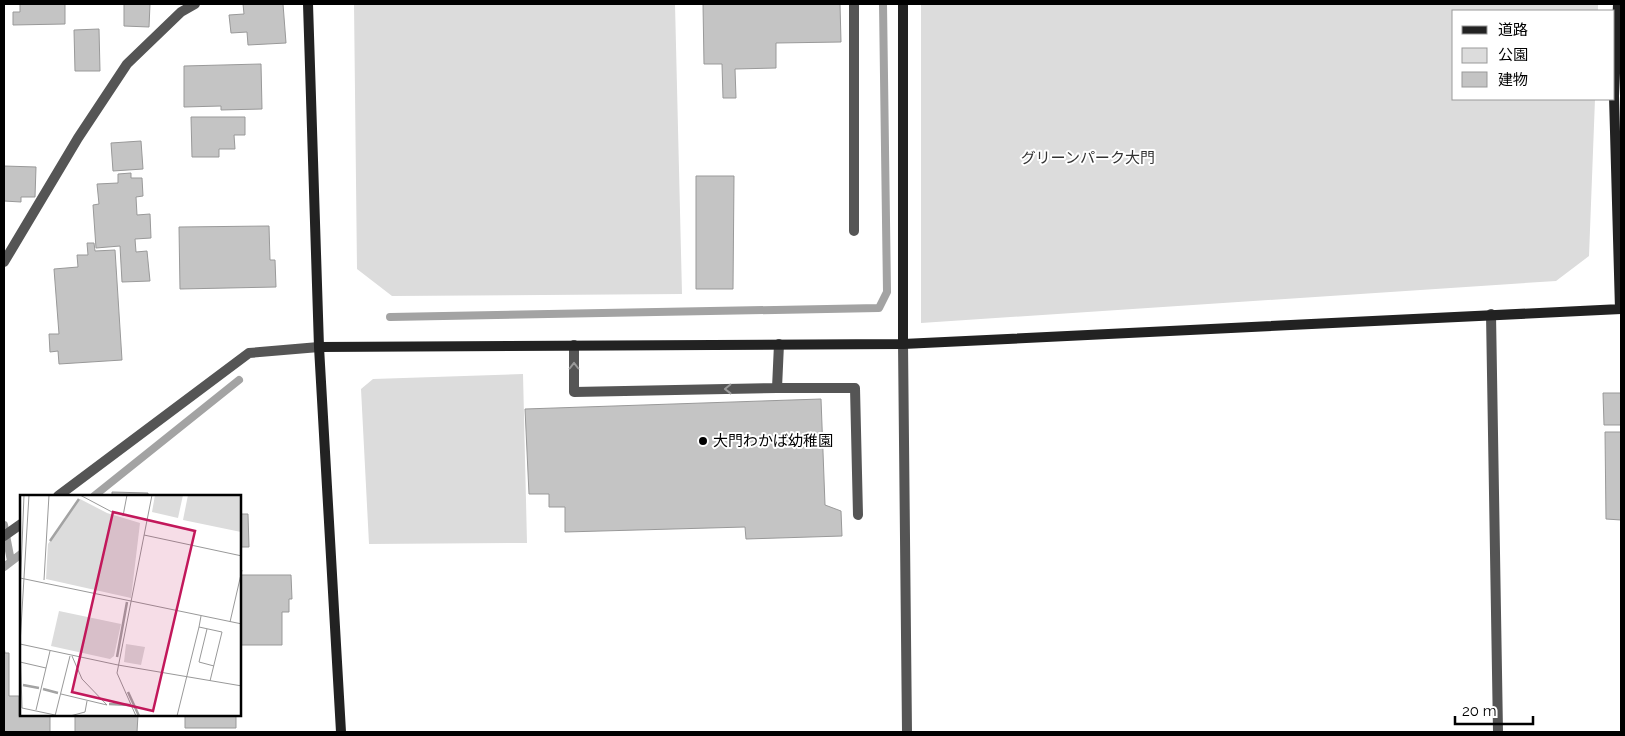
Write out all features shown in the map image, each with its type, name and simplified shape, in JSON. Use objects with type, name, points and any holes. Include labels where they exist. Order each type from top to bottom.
[{"type":"street","points":[[4,262],[78,138],[127,64],[181,12],[195,4]]},
{"type":"street","points":[[308,4],[319,347],[341,732]]},
{"type":"street","points":[[854,4],[854,232]]},
{"type":"street","points":[[902,4],[907,732]]},
{"type":"street","points":[[1615,73],[1618,4]]},
{"type":"street","points":[[59,495],[249,353],[319,347],[904,344],[1621,309],[1614,100]]},
{"type":"street","points":[[1491,314],[1498,732]]},
{"type":"street","points":[[777,388],[778,344]]},
{"type":"street","points":[[574,346],[574,392],[856,388],[858,515]]},
{"type":"street","points":[[4,536],[20,525]]},
{"type":"green space","points":[[354,4],[675,4],[682,294],[392,296],[357,269]]},
{"type":"green space","name":"グリーンパーク大門","points":[[921,4],[1598,4],[1598,10],[1452,10],[1452,100],[1595,100],[1589,256],[1556,281],[921,323]]},
{"type":"green space","points":[[523,374],[527,543],[369,544],[361,389],[373,379]]},
{"type":"building","points":[[20,4],[65,4],[65,24],[13,25],[13,12],[20,12]]},
{"type":"building","points":[[124,4],[150,4],[149,27],[124,26]]},
{"type":"building","points":[[243,4],[283,4],[286,43],[248,45],[247,32],[231,33],[229,15],[244,14]]},
{"type":"building","points":[[703,4],[840,4],[841,42],[776,43],[776,68],[735,69],[736,98],[723,98],[722,64],[704,64]]},
{"type":"building","points":[[99,29],[100,71],[75,71],[74,30]]},
{"type":"building","points":[[261,64],[262,109],[221,110],[221,106],[184,107],[184,66]]},
{"type":"building","points":[[191,117],[245,117],[245,135],[234,135],[235,149],[219,149],[219,157],[192,157]]},
{"type":"building","points":[[141,141],[143,169],[113,171],[111,143]]},
{"type":"building","points":[[4,166],[36,167],[35,197],[21,197],[21,202],[4,201]]},
{"type":"building","points":[[131,173],[131,178],[142,178],[143,196],[136,197],[137,215],[150,214],[151,238],[135,239],[136,252],[147,251],[150,281],[122,282],[120,246],[96,248],[93,205],[99,204],[97,184],[118,183],[118,174]]},
{"type":"building","points":[[696,176],[734,176],[733,289],[696,289]]},
{"type":"building","points":[[269,226],[270,260],[275,260],[276,287],[180,289],[179,227]]},
{"type":"building","points":[[87,243],[94,243],[95,251],[115,250],[122,360],[59,364],[58,351],[50,352],[49,334],[59,334],[54,269],[78,267],[77,255],[88,255]]},
{"type":"building","points":[[1603,393],[1621,393],[1621,425],[1604,425]]},
{"type":"building","points":[[821,399],[825,505],[841,511],[842,536],[746,539],[745,527],[565,532],[565,507],[549,507],[549,494],[529,494],[525,409]]},
{"type":"building","points":[[1605,432],[1621,432],[1621,520],[1606,519]]},
{"type":"building","points":[[112,492],[148,493],[148,495],[112,495]]},
{"type":"building","points":[[241,514],[248,514],[249,547],[241,547]]},
{"type":"building","points":[[241,575],[291,575],[292,599],[289,599],[289,612],[282,612],[282,645],[241,645]]},
{"type":"building","points":[[4,646],[5,653],[9,653],[9,696],[19,696],[19,716],[50,716],[50,732],[4,732]]},
{"type":"building","points":[[75,716],[138,716],[137,732],[75,732]]},
{"type":"building","points":[[185,716],[236,716],[236,728],[185,728]]},
{"type":"waterway","points":[[390,317],[879,308],[887,292],[883,4]]},
{"type":"waterway","points":[[95,495],[239,380]]},
{"type":"waterway","points":[[4,525],[11,561]]},
{"type":"waterway","points":[[4,567],[20,555]]},
{"type":"place","name":"大門わかば幼稚園","points":[[703,441]]}]
